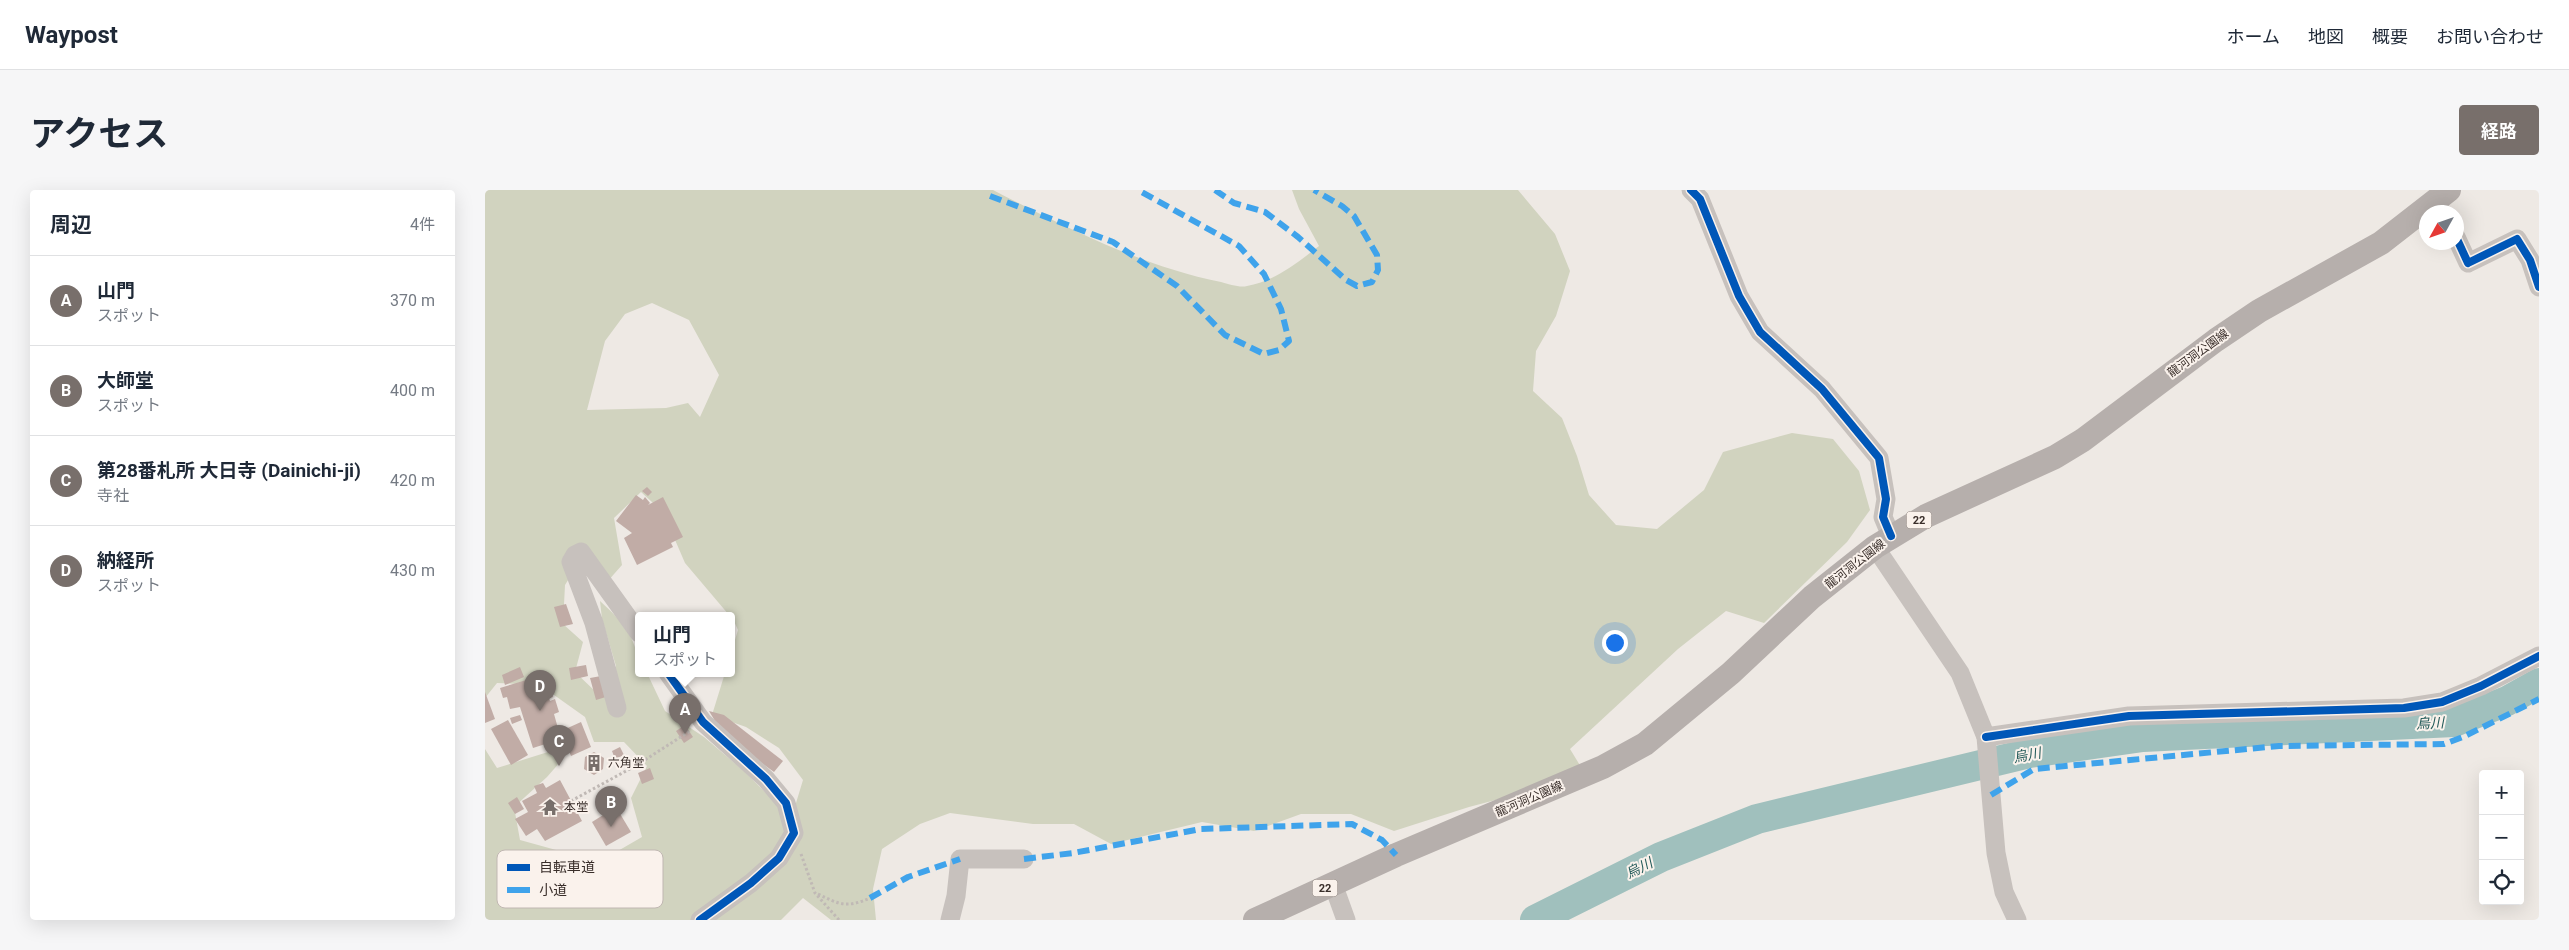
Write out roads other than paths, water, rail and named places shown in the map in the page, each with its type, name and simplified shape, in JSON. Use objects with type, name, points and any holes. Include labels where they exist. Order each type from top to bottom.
[{"type":"main road","name":"龍河洞公園線","points":[[1255,920],[1333,884],[1603,767],[1645,744],[1731,673],[1812,597],[1883,541],[1926,516],[2055,457],[2083,440],[2216,340],[2259,311],[2381,243],[2443,201]]},
{"type":"street","points":[[1691,190],[1700,198],[1739,296],[1760,332],[1822,389],[1879,458],[1886,498],[1883,516],[1883,541],[1960,673],[1987,741],[1996,853],[2004,892],[2017,920]]},
{"type":"street","points":[[2462,250],[2468,263],[2517,239],[2530,260],[2539,287]]},
{"type":"street","points":[[617,708],[594,623],[571,562],[575,555],[581,552],[635,627]]},
{"type":"street","points":[[1987,741],[2129,716],[2404,708],[2442,702],[2481,686],[2539,656]]},
{"type":"street","points":[[671,677],[703,722],[766,779],[786,803],[794,833],[779,858],[751,883],[700,920]]},
{"type":"street","points":[[949,920],[956,896],[960,859],[1024,859]]},
{"type":"street","points":[[1333,884],[1346,920]]},
{"type":"waterway","name":"烏川","points":[[1535,920],[1661,857],[1757,819],[2030,753],[2143,737],[2454,722],[2507,701],[2539,683]]},
{"type":"place","name":"納経所","points":[[540,711]]},
{"type":"place","name":"山門","points":[[685,734]]},
{"type":"place","name":"六角堂","points":[[594,763]]},
{"type":"place","name":"第28番札所 大日寺 (Dainichi-ji)","points":[[559,766]]},
{"type":"place","name":"本堂","points":[[550,807]]},
{"type":"place","name":"大師堂","points":[[611,827]]}]
